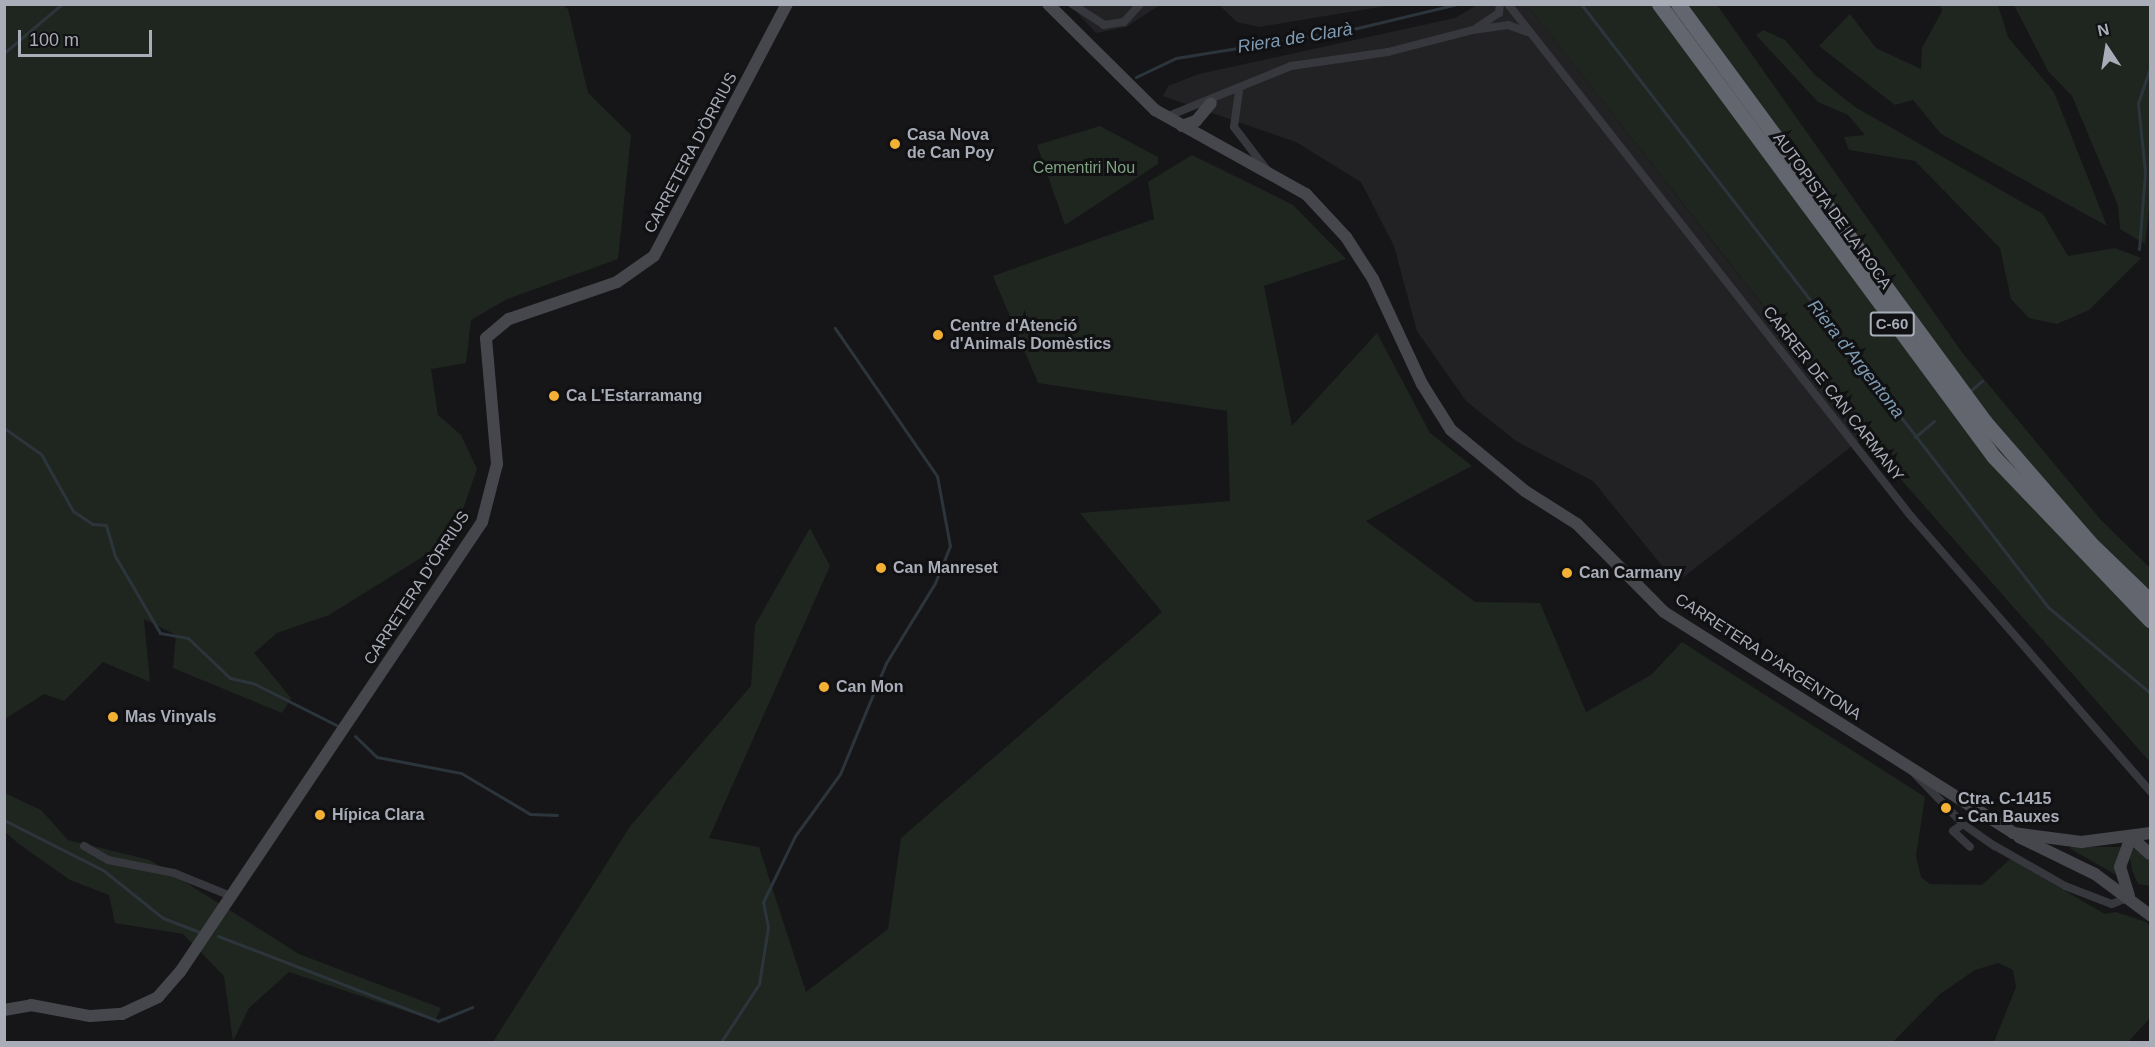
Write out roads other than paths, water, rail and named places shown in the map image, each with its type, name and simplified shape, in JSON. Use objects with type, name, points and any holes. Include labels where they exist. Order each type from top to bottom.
[{"type":"highway","name":"AUTOPISTA DE LA ROCA","points":[[1659,4],[1994,457],[2151,620]]},
{"type":"highway","name":"AUTOPISTA DE LA ROCA","points":[[1678,4],[1985,422],[2090,543],[2151,601]]},
{"type":"street","name":"CARRETERA D'ÒRRIUS","points":[[4,1010],[31,1005],[106,1016],[146,1005],[180,972],[482,522],[497,464],[486,338],[499,324],[617,282],[654,256],[788,4]]},
{"type":"street","name":"CARRETERA D'ARGENTONA","points":[[1048,4],[1135,93],[1166,117],[1267,170],[1306,194],[1346,237],[1451,430],[1525,491],[1577,524],[1664,612],[2013,833],[2080,842],[2151,833]]},
{"type":"street","points":[[1072,4],[1104,25],[1124,22],[1140,4]]},
{"type":"street","points":[[1473,30],[1499,13],[1500,4]]},
{"type":"street","name":"CARRER DE CAN CARMANY","points":[[1508,4],[1910,515],[2151,791]]},
{"type":"street","points":[[1166,117],[1211,103],[1291,66],[1388,52],[1473,30],[1508,26],[1528,32]]},
{"type":"street","points":[[1239,91],[1234,127],[1267,170]]},
{"type":"street","points":[[1182,126],[1196,121],[1211,103]]},
{"type":"street","points":[[1912,770],[1963,824],[2065,886],[2112,903],[2151,898]]},
{"type":"street","points":[[1963,824],[1953,831],[1970,847]]},
{"type":"street","points":[[2013,833],[2134,899],[2151,915]]},
{"type":"street","points":[[2134,899],[2120,867],[2131,837],[2151,854]]},
{"type":"street","points":[[84,846],[108,860],[174,873],[231,896]]},
{"type":"waterway","points":[[4,53],[62,4]]},
{"type":"waterway","name":"Riera de Clarà","points":[[1136,77],[1176,58],[1349,30],[1457,4]]},
{"type":"waterway","name":"Riera d'Argentona","points":[[1581,4],[2048,607],[2150,693]]},
{"type":"waterway","points":[[2139,249],[2145,172],[2138,103],[2150,68]]},
{"type":"waterway","points":[[721,1042],[759,984],[768,927],[763,902],[795,836],[840,774],[886,663],[935,583],[950,546],[937,476],[835,328]]},
{"type":"waterway","points":[[1970,391],[1982,381]]},
{"type":"waterway","points":[[1915,437],[1934,421]]},
{"type":"waterway","points":[[4,428],[41,454],[73,511],[92,524],[106,525],[115,556],[160,633],[188,638],[230,678],[255,684],[336,725]]},
{"type":"waterway","points":[[355,736],[377,757],[461,773],[530,814],[557,815]]},
{"type":"waterway","points":[[4,820],[103,870],[163,918],[199,932]]},
{"type":"waterway","points":[[218,936],[438,1021],[472,1007]]},
{"type":"place","name":"Casa Nova de Can Poy","points":[[895,144]]},
{"type":"place","name":"Centre d'Atenció d'Animals Domèstics","points":[[938,335]]},
{"type":"place","name":"Ca L'Estarramang","points":[[554,396]]},
{"type":"place","name":"Can Manreset","points":[[881,568]]},
{"type":"place","name":"Can Carmany","points":[[1567,573]]},
{"type":"place","name":"Can Mon","points":[[824,687]]},
{"type":"place","name":"Mas Vinyals","points":[[113,717]]},
{"type":"place","name":"Ctra. C-1415 - Can Bauxes","points":[[1946,808]]},
{"type":"place","name":"Hípica Clara","points":[[320,815]]},
{"type":"park label","name":"Cementiri Nou","points":[[1084,168]]}]
